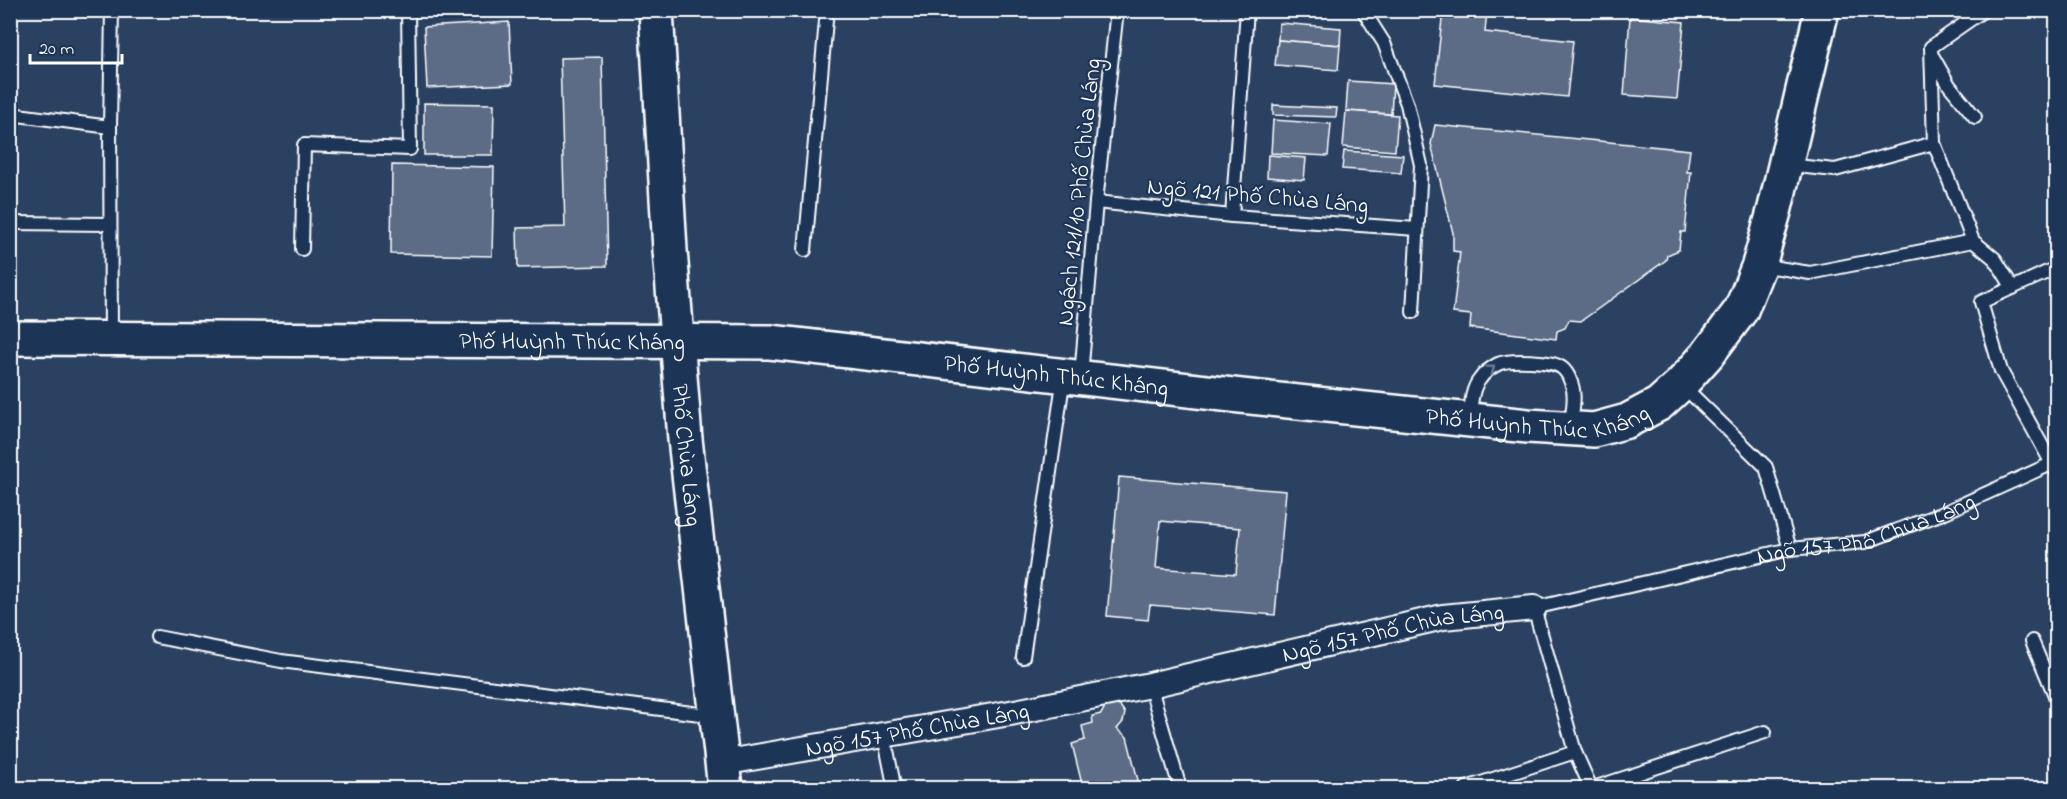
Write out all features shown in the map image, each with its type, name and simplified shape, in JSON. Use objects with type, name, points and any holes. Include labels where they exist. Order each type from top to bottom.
[{"type":"main road","name":"Phố Chùa Láng","points":[[656,10],[685,439],[724,776]]},
{"type":"main road","name":"Phố Huỳnh Thúc Kháng","points":[[10,338],[770,342],[1470,420],[1594,430],[1628,421],[1659,404],[1707,355],[1741,310],[1759,265],[1822,10]]},
{"type":"street","name":"Ngõ 157 Phố Chùa Láng","points":[[724,776],[884,735],[1150,685],[1443,617],[1534,608]]},
{"type":"lane","points":[[111,337],[112,10]]},
{"type":"lane","points":[[302,249],[304,146],[410,149],[408,10]]},
{"type":"lane","points":[[805,250],[827,10]]},
{"type":"lane","name":"Ngách 121/10 Phố Chùa Láng","points":[[1023,657],[1072,376],[1096,202],[1117,10]]},
{"type":"lane","points":[[1232,216],[1247,10]]},
{"type":"lane","points":[[1363,10],[1384,43],[1407,104],[1421,165],[1413,312]]},
{"type":"lane","points":[[1984,10],[1931,47],[1935,143],[1973,241],[1995,259],[2013,288]]},
{"type":"lane","points":[[1930,54],[1949,85],[1975,117]]},
{"type":"lane","points":[[10,114],[110,127]]},
{"type":"lane","points":[[1785,165],[1835,170],[1935,143]]},
{"type":"lane","name":"Ngõ 121 Phố Chùa Láng","points":[[1096,202],[1232,216],[1417,229]]},
{"type":"lane","points":[[10,223],[110,224]]},
{"type":"lane","points":[[1759,265],[1810,273],[1973,241]]},
{"type":"lane","points":[[2054,467],[2001,371],[1981,302],[2056,268]]},
{"type":"lane","points":[[1470,420],[1472,400],[1478,380],[1486,373],[1499,363],[1539,362],[1562,368],[1570,380],[1574,395],[1571,429]]},
{"type":"lane","points":[[1681,384],[1766,467],[1790,549]]},
{"type":"lane","name":"Ngõ 157 Phố Chùa Láng","points":[[1534,608],[1790,549],[1865,542],[1943,513],[2054,467]]},
{"type":"lane","points":[[1534,608],[1575,752],[1592,789],[1765,732]]},
{"type":"lane","points":[[157,637],[281,660],[717,716]]},
{"type":"lane","points":[[2032,641],[2056,698]]},
{"type":"lane","points":[[1150,685],[1180,789]]},
{"type":"lane","points":[[884,735],[894,785]]},
{"type":"lane","points":[[1466,789],[1575,752]]},
{"type":"building","points":[[1443,10],[1487,10],[1485,32],[1573,41],[1567,97],[1435,84]]},
{"type":"building","points":[[1630,17],[1684,22],[1677,99],[1624,95]]},
{"type":"building","points":[[509,22],[512,84],[427,88],[424,27]]},
{"type":"building","points":[[1279,23],[1341,28],[1340,45],[1278,40]]},
{"type":"building","points":[[1278,40],[1340,45],[1338,70],[1275,65]]},
{"type":"building","points":[[602,57],[607,266],[518,268],[517,228],[565,227],[560,58]]},
{"type":"building","points":[[1348,81],[1393,84],[1391,114],[1346,111]]},
{"type":"building","points":[[424,103],[494,104],[493,155],[424,155]]},
{"type":"building","points":[[1273,105],[1337,108],[1336,117],[1273,115]]},
{"type":"building","points":[[1346,111],[1398,115],[1395,151],[1343,147]]},
{"type":"building","points":[[1273,120],[1331,124],[1328,156],[1271,153]]},
{"type":"building","points":[[1435,125],[1690,150],[1687,172],[1691,172],[1685,232],[1681,232],[1679,250],[1667,255],[1666,260],[1581,321],[1569,320],[1565,328],[1557,331],[1556,339],[1470,328],[1471,315],[1453,313],[1460,252],[1453,251],[1453,233],[1431,144]]},
{"type":"building","points":[[1344,151],[1403,155],[1401,173],[1342,169]]},
{"type":"building","points":[[1268,155],[1306,158],[1304,180],[1267,177]]},
{"type":"building","points":[[392,165],[494,167],[492,256],[391,254]]},
{"type":"building","points":[[1119,477],[1286,491],[1275,615],[1150,605],[1148,620],[1107,616]],"holes":[[[1160,521],[1240,528],[1236,574],[1156,568]]]},
{"type":"building","points":[[1112,704],[1120,706],[1125,713],[1123,722],[1117,729],[1127,737],[1140,788],[1083,788],[1072,744],[1085,740],[1082,726],[1093,723],[1092,716],[1101,714],[1105,707]]}]
